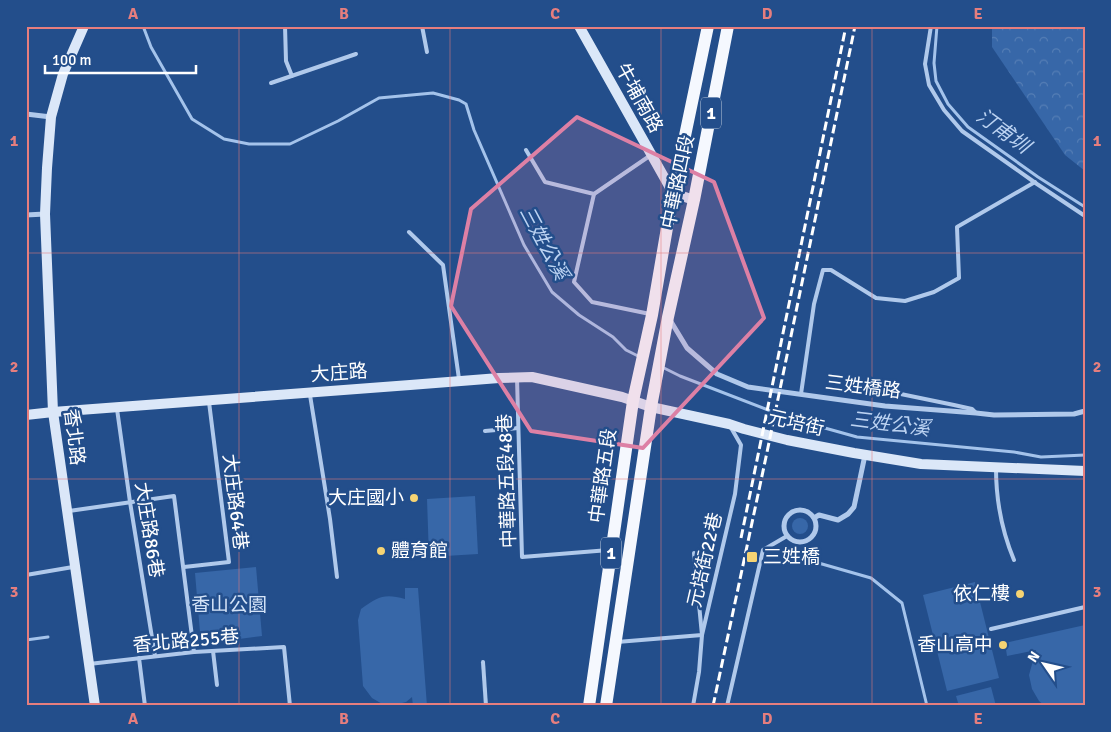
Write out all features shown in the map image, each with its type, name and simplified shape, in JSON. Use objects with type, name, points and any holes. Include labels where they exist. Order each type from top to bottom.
[{"type":"main road","name":"中華路四段","points":[[652,315],[673,194],[708,26]]},
{"type":"main road","name":"中華路四段","points":[[668,316],[694,200],[728,26]]},
{"type":"main road","name":"1","points":[[633,401],[652,315]]},
{"type":"main road","name":"1","points":[[651,407],[668,316]]},
{"type":"main road","name":"中華路五段","points":[[589,706],[633,401]]},
{"type":"main road","name":"中華路五段","points":[[606,706],[651,407]]},
{"type":"street","name":"香北路","points":[[84,26],[62,74],[51,117],[45,214],[52,412],[95,706]]},
{"type":"street","name":"牛埔南路","points":[[578,26],[673,194]]},
{"type":"street","points":[[26,114],[51,117]]},
{"type":"street","points":[[673,194],[694,200]]},
{"type":"street","points":[[26,215],[45,214]]},
{"type":"street","name":"三姓橋路","points":[[668,316],[687,348],[717,374],[748,387],[885,406],[994,415],[1074,414],[1085,411]]},
{"type":"street","name":"大庄路","points":[[26,415],[310,392],[532,377],[622,397],[651,407]]},
{"type":"street","name":"元培街","points":[[651,407],[820,447],[921,464],[1085,471]]},
{"type":"street","points":[[814,518],[819,515],[838,520],[854,508],[865,455]]},
{"type":"street","points":[[801,510],[814,518],[816,528],[811,538],[796,542],[787,536],[784,526],[791,513],[801,510]]},
{"type":"lane","points":[[285,26],[286,61],[292,76]]},
{"type":"lane","points":[[422,26],[427,52]]},
{"type":"lane","points":[[931,26],[925,64],[929,85],[944,110],[962,130],[1085,216]]},
{"type":"lane","points":[[272,83],[356,54]]},
{"type":"lane","points":[[526,150],[545,182],[594,194]]},
{"type":"lane","points":[[651,155],[594,194],[574,282],[592,302],[652,315]]},
{"type":"lane","points":[[801,394],[814,304],[823,270],[831,270],[876,298],[905,301],[934,292],[960,278],[958,227],[1035,182]]},
{"type":"lane","points":[[409,232],[443,265],[459,381]]},
{"type":"lane","name":"中華路五段48巷","points":[[517,378],[522,557],[611,550]]},
{"type":"lane","points":[[862,386],[972,409],[976,413]]},
{"type":"lane","points":[[310,392],[337,577]]},
{"type":"lane","name":"大庄路64巷","points":[[184,567],[229,562],[209,400]]},
{"type":"lane","name":"大庄路86巷","points":[[117,407],[155,656]]},
{"type":"lane","name":"元培街22巷","points":[[693,706],[699,672],[702,635],[735,494],[742,445],[729,424]]},
{"type":"lane","points":[[485,431],[518,428]]},
{"type":"lane","points":[[996,468],[996,493],[1001,520],[1008,547],[1014,560]]},
{"type":"lane","points":[[67,511],[174,496],[194,652]]},
{"type":"lane","points":[[727,706],[763,550],[787,536]]},
{"type":"lane","points":[[615,642],[702,635],[694,553]]},
{"type":"lane","points":[[26,575],[75,567]]},
{"type":"lane","points":[[991,629],[1085,607]]},
{"type":"lane","name":"香北路255巷","points":[[89,664],[194,652],[284,647],[290,706]]},
{"type":"lane","points":[[213,651],[217,685]]},
{"type":"lane","points":[[139,658],[145,706]]},
{"type":"lane","points":[[483,662],[486,706]]},
{"type":"highlighted area","points":[[577,117],[714,182],[764,318],[643,448],[531,431],[451,306],[471,209]]},
{"type":"green space","points":[[992,26],[1085,26],[1085,171],[1065,155],[992,47]]},
{"type":"green space","points":[[475,496],[478,554],[429,557],[427,499]]},
{"type":"green space","points":[[797,518],[803,518],[808,523],[806,532],[797,534],[792,529],[792,523]]},
{"type":"green space","name":"香山公園","points":[[256,567],[262,636],[201,644],[195,573]]},
{"type":"green space","points":[[975,582],[999,678],[947,691],[923,595]]},
{"type":"green space","points":[[405,588],[418,588],[427,706],[413,706],[412,697],[406,702],[384,705],[372,698],[363,686],[358,620],[361,609],[386,596],[405,599]]},
{"type":"green space","points":[[1085,625],[1085,706],[1045,706],[1039,701],[1032,689],[1029,675],[1036,650],[1007,656],[1005,643]]},
{"type":"green space","points":[[991,687],[996,706],[959,706],[956,696]]},
{"type":"waterway","name":"三姓公溪","points":[[143,26],[151,47],[192,119],[224,139],[249,144],[290,144],[338,121],[379,98],[433,93],[459,100],[466,104],[474,130],[524,245],[552,292],[579,315],[613,337],[626,350],[640,357]]},
{"type":"waterway","name":"汀甫圳","points":[[937,26],[934,63],[936,81],[948,104],[968,127],[1038,177],[1085,207]]},
{"type":"waterway","name":"三姓公溪","points":[[662,367],[680,376],[789,418],[857,437],[1014,452],[1041,457],[1085,455]]},
{"type":"waterway","points":[[815,562],[871,578],[902,603],[927,706]]},
{"type":"waterway","points":[[26,640],[48,637]]},
{"type":"railway","points":[[741,538],[846,26]]},
{"type":"railway","points":[[713,706],[855,26]]},
{"type":"place","name":"大庄國小","points":[[414,498]]},
{"type":"place","name":"體育館","points":[[381,551]]},
{"type":"place","name":"三姓橋","points":[[752,557]]},
{"type":"place","name":"依仁樓","points":[[1020,594]]},
{"type":"place","name":"香山高中","points":[[1003,645]]}]
